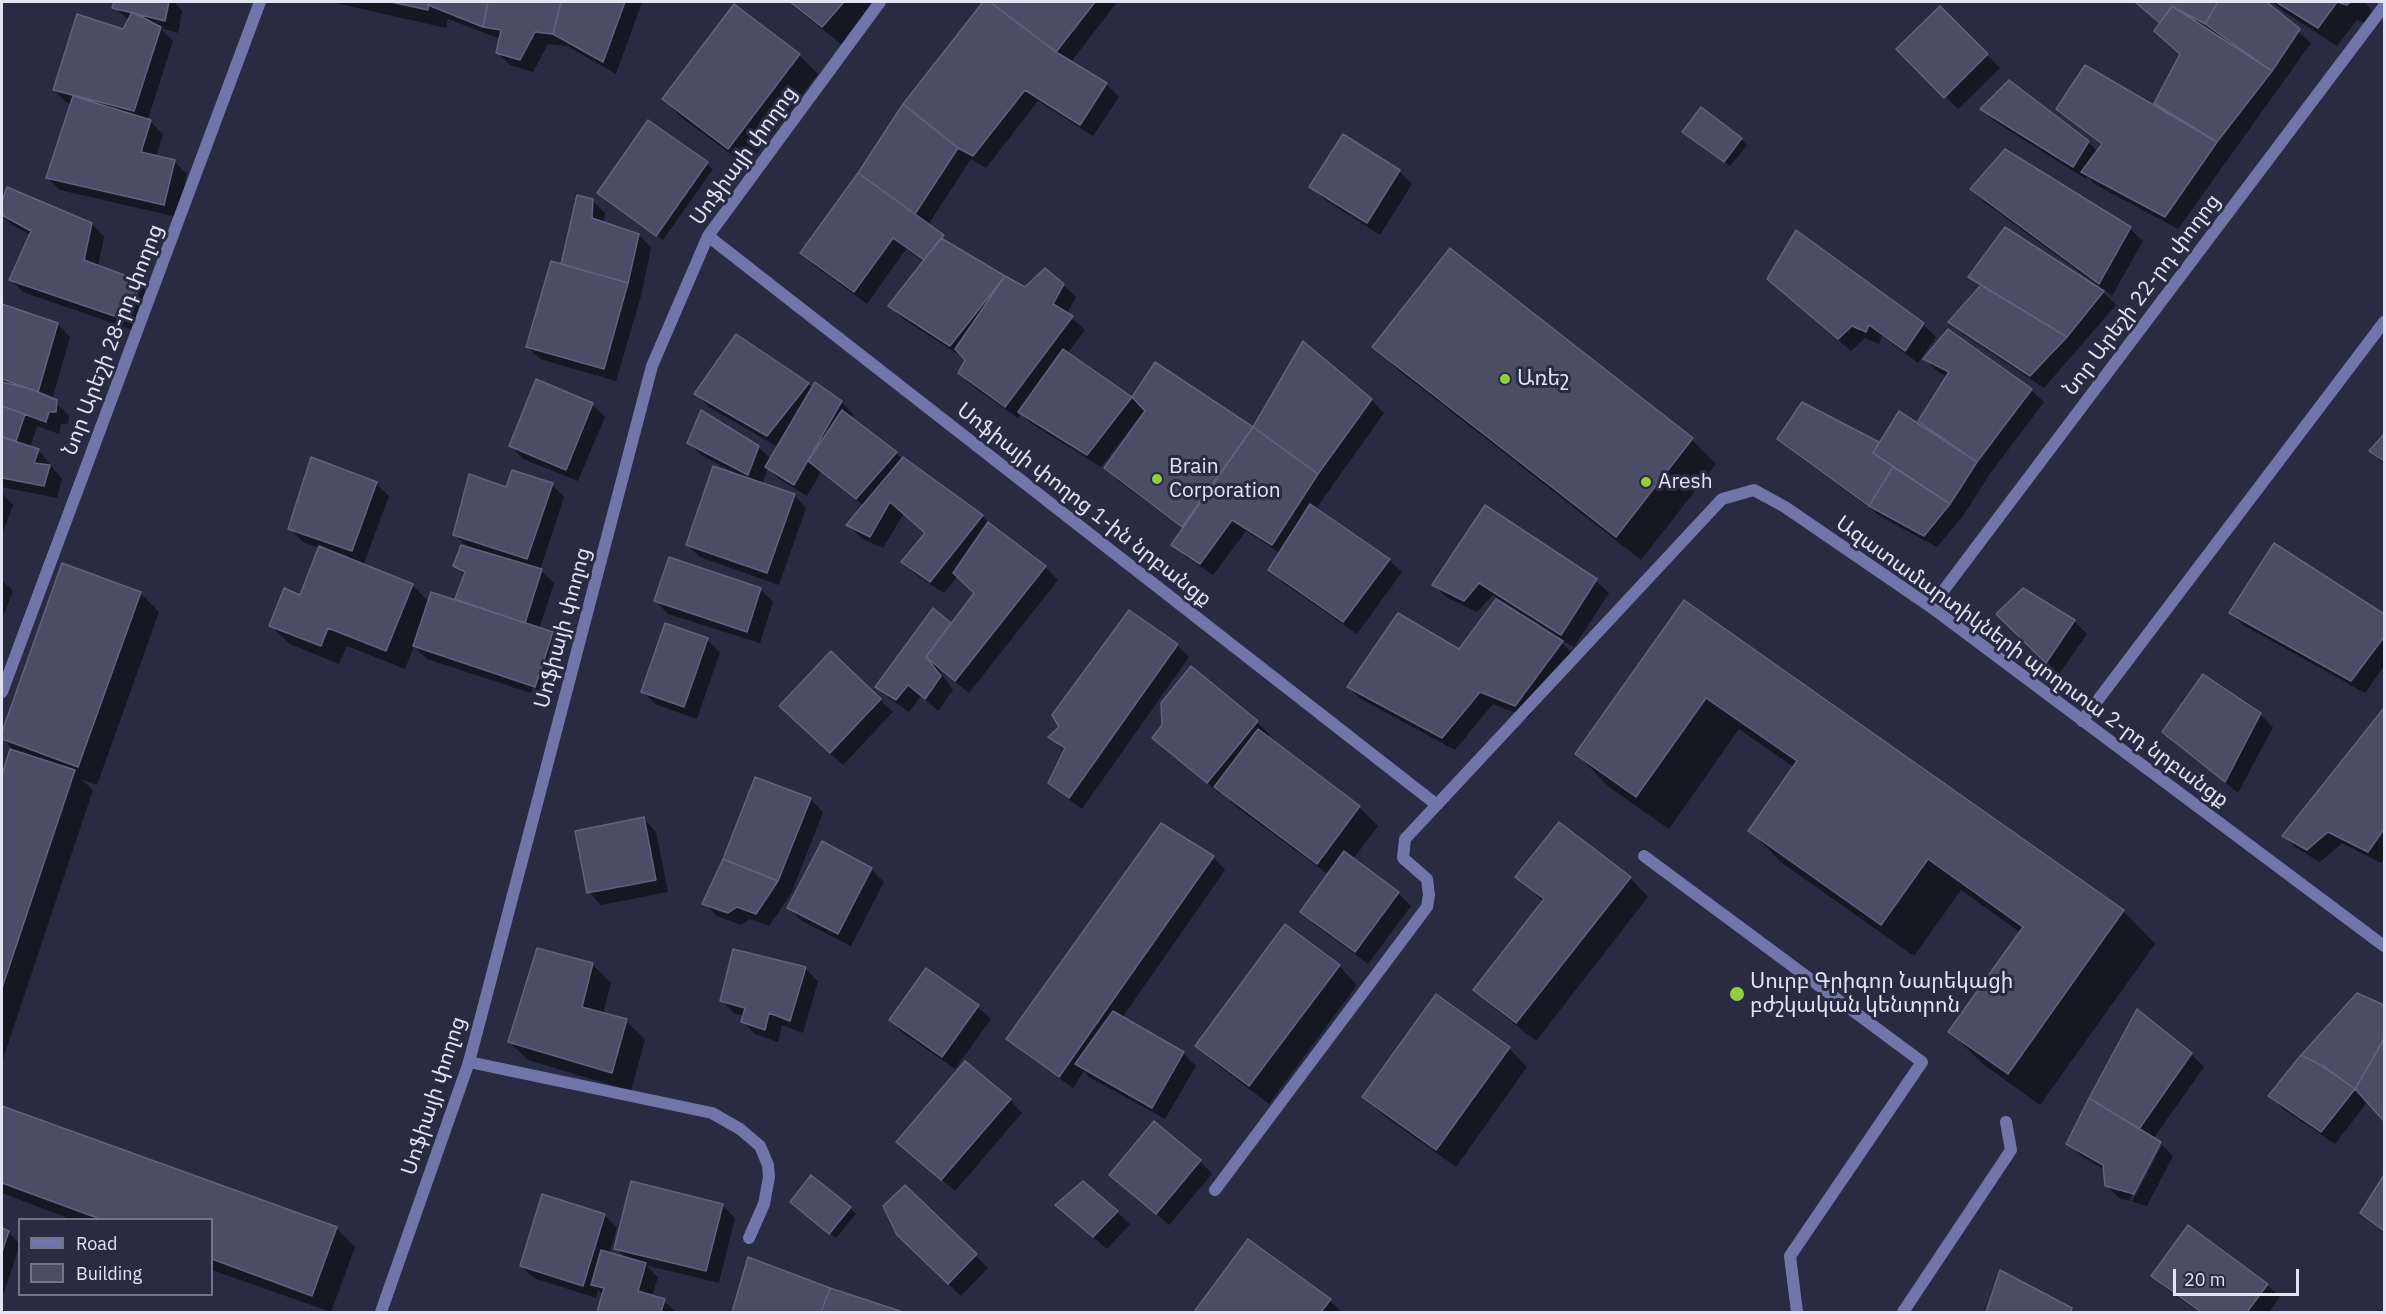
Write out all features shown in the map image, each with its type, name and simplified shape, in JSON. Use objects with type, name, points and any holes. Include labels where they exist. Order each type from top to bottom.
[{"type":"street","name":"Նոր Արեշի 28-րդ փողոց","points":[[2,692],[260,2]]},
{"type":"street","name":"Սոֆիայի փողոց","points":[[381,1312],[469,1062],[652,366],[708,236],[880,2]]},
{"type":"street","name":"Նոր Արեշի 22-րդ փողոց","points":[[1931,607],[2385,6]]},
{"type":"street","name":"Սոֆիայի փողոց 1-ին նրբանցք","points":[[708,236],[1437,805]]},
{"type":"street","points":[[2082,721],[2385,322]]},
{"type":"street","name":"Ազատամարտիկների պողոտա 2-րդ նրբանցք","points":[[1215,1190],[1427,907],[1429,895],[1427,879],[1403,858],[1402,848],[1405,839],[1722,499],[1754,490],[1785,507],[1931,607],[2385,946]]},
{"type":"street","points":[[1644,856],[1922,1062],[1790,1256],[1797,1312]]},
{"type":"street","points":[[469,1062],[712,1113],[740,1129],[760,1146],[768,1165],[769,1177],[764,1204],[749,1238]]},
{"type":"street","points":[[1903,1312],[2011,1150],[2006,1122]]},
{"type":"building","points":[[114,2],[169,2],[165,21],[112,8]]},
{"type":"building","points":[[391,2],[429,2],[428,10]]},
{"type":"building","points":[[429,2],[488,2],[483,27],[428,5]]},
{"type":"building","points":[[488,2],[561,2],[553,34],[535,32],[520,60],[496,53],[501,30],[483,27]]},
{"type":"building","points":[[561,2],[625,2],[603,62],[553,34]]},
{"type":"building","points":[[790,2],[844,2],[822,27]]},
{"type":"building","points":[[983,2],[990,2],[1056,52],[1107,83],[1080,125],[1025,90],[973,156],[958,148],[903,104]]},
{"type":"building","points":[[990,2],[1095,2],[1056,52]]},
{"type":"building","points":[[2135,2],[2218,2],[2205,24],[2172,6],[2160,23]]},
{"type":"building","points":[[2218,2],[2267,2],[2300,29],[2272,71],[2205,24]]},
{"type":"building","points":[[2276,2],[2337,2],[2318,28]]},
{"type":"building","points":[[734,4],[800,54],[728,149],[662,99]]},
{"type":"building","points":[[1940,6],[1988,54],[1944,98],[1896,49]]},
{"type":"building","points":[[2172,6],[2272,71],[2217,142],[2154,103],[2180,54],[2154,31]]},
{"type":"building","points":[[132,12],[161,27],[134,111],[53,90],[77,14],[123,29]]},
{"type":"building","points":[[2085,65],[2217,142],[2165,217],[2081,172],[2102,144],[2056,109]]},
{"type":"building","points":[[2009,80],[2089,141],[2073,167],[1980,109]]},
{"type":"building","points":[[73,96],[151,120],[141,152],[175,160],[164,205],[46,178]]},
{"type":"building","points":[[903,104],[958,148],[915,214],[858,173]]},
{"type":"building","points":[[1701,107],[1742,138],[1724,162],[1682,132]]},
{"type":"building","points":[[648,120],[708,162],[656,236],[597,193]]},
{"type":"building","points":[[1343,134],[1400,170],[1367,223],[1309,187]]},
{"type":"building","points":[[2005,149],[2131,227],[2099,284],[1970,189]]},
{"type":"building","points":[[858,173],[944,235],[924,260],[893,238],[854,292],[800,253]]},
{"type":"building","points":[[7,187],[92,223],[84,260],[140,281],[129,321],[9,280],[31,231],[2,215],[2,201]]},
{"type":"building","points":[[577,195],[593,199],[592,218],[639,234],[628,283],[561,264]]},
{"type":"building","points":[[2005,227],[2104,291],[2067,337],[1968,277]]},
{"type":"building","points":[[1796,230],[1924,323],[1905,351],[1869,325],[1866,332],[1852,326],[1838,339],[1767,279]]},
{"type":"building","points":[[941,238],[1005,276],[950,346],[888,306]]},
{"type":"building","points":[[1450,248],[1693,438],[1616,537],[1372,347]]},
{"type":"building","points":[[551,261],[628,283],[604,369],[526,347]]},
{"type":"building","points":[[1045,268],[1064,284],[1053,304],[1073,316],[1005,407],[958,373],[965,360],[955,349],[1005,276],[1025,287]]},
{"type":"building","points":[[1981,285],[2067,337],[2030,376],[1948,322]]},
{"type":"building","points":[[2,304],[58,323],[38,392],[2,379]]},
{"type":"building","points":[[1948,329],[2032,389],[1977,462],[1918,421],[1949,372],[1923,359]]},
{"type":"building","points":[[736,334],[809,383],[767,436],[694,394]]},
{"type":"building","points":[[1303,341],[1372,399],[1318,474],[1253,427]]},
{"type":"building","points":[[1063,349],[1132,397],[1087,455],[1018,412]]},
{"type":"building","points":[[1155,362],[1253,427],[1182,527],[1104,468],[1145,411],[1132,397]]},
{"type":"building","points":[[536,379],[593,403],[566,470],[509,446]]},
{"type":"building","points":[[2,382],[31,389],[57,400],[56,412],[49,412],[46,422],[2,406]]},
{"type":"building","points":[[815,382],[842,401],[794,485],[765,467]]},
{"type":"building","points":[[1802,402],[1879,442],[1873,453],[1893,467],[1869,506],[1777,439]]},
{"type":"building","points":[[2,406],[25,414],[16,441],[2,437]]},
{"type":"building","points":[[701,410],[759,446],[748,475],[687,443]]},
{"type":"building","points":[[842,410],[897,452],[856,499],[808,461]]},
{"type":"building","points":[[1899,411],[1977,462],[1950,504],[1873,453]]},
{"type":"building","points":[[1253,427],[1318,474],[1272,545],[1232,520],[1200,564],[1171,545]]},
{"type":"building","points":[[2384,434],[2384,461],[2369,451]]},
{"type":"building","points":[[2,437],[39,449],[34,463],[50,465],[44,486],[2,478]]},
{"type":"building","points":[[311,457],[377,482],[352,551],[288,529]]},
{"type":"building","points":[[903,457],[983,515],[930,582],[901,562],[925,533],[890,502],[870,537],[846,525]]},
{"type":"building","points":[[713,466],[795,494],[767,573],[686,545]]},
{"type":"building","points":[[1893,467],[1950,504],[1924,536],[1869,506]]},
{"type":"building","points":[[512,470],[553,483],[527,559],[453,535],[469,474],[506,487]]},
{"type":"building","points":[[1310,504],[1390,559],[1343,622],[1268,570]]},
{"type":"building","points":[[1485,505],[1597,579],[1561,635],[1479,583],[1464,601],[1432,585]]},
{"type":"building","points":[[988,522],[1046,566],[955,681],[926,657],[974,593],[953,573]]},
{"type":"building","points":[[2274,543],[2384,614],[2384,637],[2351,681],[2229,613]]},
{"type":"building","points":[[461,545],[542,569],[525,623],[455,599],[465,572],[453,566]]},
{"type":"building","points":[[319,546],[413,584],[386,651],[328,628],[321,646],[269,626],[284,588],[300,595]]},
{"type":"building","points":[[669,557],[761,588],[747,632],[654,601]]},
{"type":"building","points":[[62,563],[141,592],[78,767],[2,739],[2,732]]},
{"type":"building","points":[[2023,588],[2075,620],[2046,663],[1996,614]]},
{"type":"building","points":[[431,592],[553,632],[535,687],[413,646]]},
{"type":"building","points":[[1496,599],[1563,641],[1515,706],[1480,692],[1442,738],[1347,687],[1398,613],[1459,649]]},
{"type":"building","points":[[1684,600],[2124,910],[2008,1074],[1948,1032],[2023,927],[1928,859],[1881,925],[1748,831],[1797,761],[1706,698],[1636,797],[1575,754]]},
{"type":"building","points":[[933,608],[951,623],[926,657],[941,676],[925,699],[908,685],[896,700],[875,687]]},
{"type":"building","points":[[1129,610],[1178,644],[1069,798],[1048,783],[1065,748],[1048,737],[1059,727],[1052,715]]},
{"type":"building","points":[[665,623],[708,638],[684,707],[641,692]]},
{"type":"building","points":[[831,651],[881,699],[830,753],[779,706]]},
{"type":"building","points":[[1191,666],[1258,721],[1207,783],[1152,738],[1162,725],[1161,703]]},
{"type":"building","points":[[2203,674],[2261,713],[2225,782],[2162,732]]},
{"type":"building","points":[[2384,708],[2384,829],[2368,852],[2328,832],[2307,850],[2282,836]]},
{"type":"building","points":[[1258,729],[1360,806],[1317,864],[1214,787]]},
{"type":"building","points":[[10,749],[75,770],[2,988],[2,775]]},
{"type":"building","points":[[755,777],[811,798],[778,881],[723,859]]},
{"type":"building","points":[[644,817],[656,880],[587,893],[575,831]]},
{"type":"building","points":[[1559,822],[1631,877],[1516,1023],[1473,990],[1544,899],[1515,877]]},
{"type":"building","points":[[1161,823],[1214,856],[1059,1077],[1006,1039]]},
{"type":"building","points":[[822,841],[872,868],[838,934],[787,908]]},
{"type":"building","points":[[1344,851],[1399,892],[1355,952],[1300,912]]},
{"type":"building","points":[[723,859],[778,881],[756,914],[737,907],[728,913],[702,904]]},
{"type":"building","points":[[1285,924],[1340,965],[1249,1086],[1195,1046]]},
{"type":"building","points":[[537,948],[593,963],[582,1007],[627,1019],[612,1073],[508,1042]]},
{"type":"building","points":[[733,949],[806,967],[790,1021],[769,1013],[765,1030],[741,1022],[745,1008],[720,1001]]},
{"type":"building","points":[[926,968],[979,1005],[942,1057],[889,1020]]},
{"type":"building","points":[[2357,993],[2384,1005],[2384,1039],[2355,1089],[2325,1067],[2301,1055]]},
{"type":"building","points":[[1436,994],[1510,1047],[1436,1150],[1362,1097]]},
{"type":"building","points":[[2137,1009],[2192,1053],[2139,1129],[2089,1098]]},
{"type":"building","points":[[1113,1011],[1184,1052],[1152,1108],[1075,1064]]},
{"type":"building","points":[[2384,1039],[2384,1121],[2355,1089]]},
{"type":"building","points":[[2301,1055],[2319,1064],[2355,1089],[2321,1132],[2268,1096]]},
{"type":"building","points":[[965,1061],[1011,1099],[941,1180],[896,1142]]},
{"type":"building","points":[[2089,1098],[2161,1142],[2134,1194],[2105,1186],[2103,1165],[2066,1144]]},
{"type":"building","points":[[2,1106],[337,1227],[312,1296],[213,1259],[213,1218],[98,1218],[2,1183]]},
{"type":"building","points":[[1154,1121],[1201,1160],[1156,1214],[1109,1175]]},
{"type":"building","points":[[811,1175],[851,1207],[829,1234],[790,1202]]},
{"type":"building","points":[[2384,1175],[2384,1231],[2360,1213]]},
{"type":"building","points":[[631,1181],[723,1204],[706,1271],[614,1249]]},
{"type":"building","points":[[1083,1181],[1118,1211],[1093,1237],[1055,1205]]},
{"type":"building","points":[[905,1185],[977,1254],[948,1284],[897,1235],[883,1206]]},
{"type":"building","points":[[542,1194],[605,1214],[583,1286],[520,1266]]},
{"type":"building","points":[[2188,1225],[2268,1284],[2247,1312],[2201,1312],[2151,1276]]},
{"type":"building","points":[[2,1228],[9,1231],[2,1252]]},
{"type":"building","points":[[1248,1239],[1331,1299],[1321,1312],[1194,1312]]},
{"type":"building","points":[[601,1250],[646,1263],[638,1291],[665,1299],[661,1312],[597,1312],[604,1288],[591,1285]]},
{"type":"building","points":[[748,1257],[830,1288],[821,1312],[732,1312]]},
{"type":"building","points":[[2000,1270],[2072,1308],[2071,1312],[1986,1312]]},
{"type":"building","points":[[830,1288],[903,1312],[821,1312]]},
{"type":"place","name":"Առեշ","points":[[1505,379]]},
{"type":"place","name":"Brain Corporation","points":[[1157,479]]},
{"type":"place","name":"Aresh","points":[[1646,482]]},
{"type":"place","name":"Սուրբ Գրիգոր Նարեկացի բժշկական կենտրոն","points":[[1737,994]]}]
